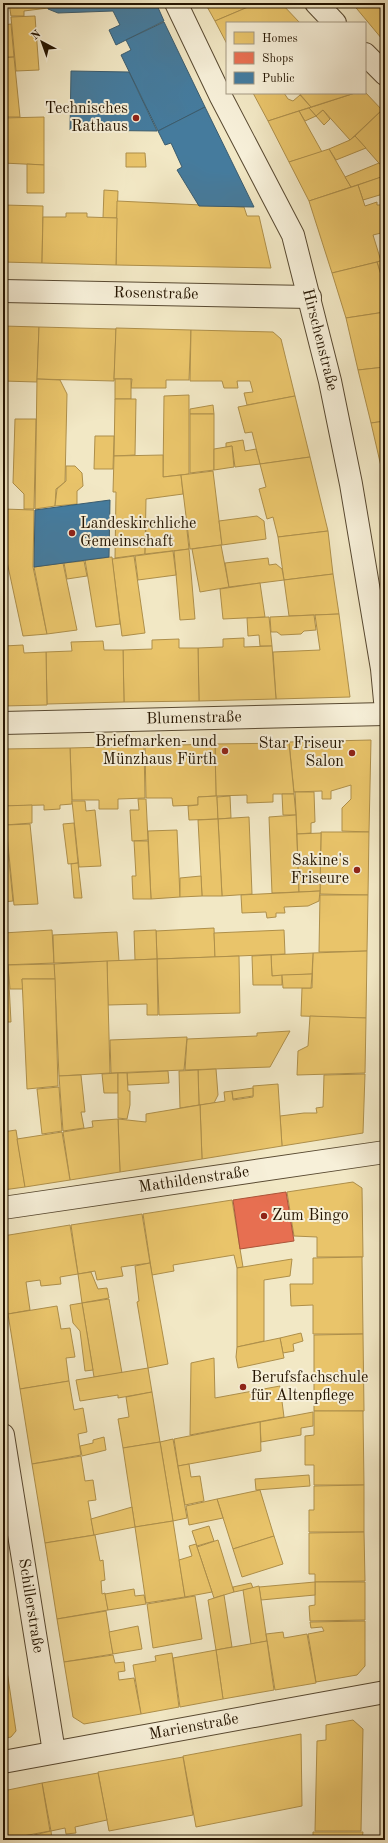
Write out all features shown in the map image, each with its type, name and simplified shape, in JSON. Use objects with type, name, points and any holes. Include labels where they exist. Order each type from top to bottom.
[{"type":"street","name":"Hirschenstraße","points":[[176,3],[221,97],[293,234],[330,381],[351,484],[382,669],[385,701]]},
{"type":"street","points":[[316,3],[334,22]]},
{"type":"street","points":[[366,55],[385,74]]},
{"type":"street","name":"Rosenstraße","points":[[3,291],[310,297]]},
{"type":"street","name":"Blumenstraße","points":[[3,723],[385,714]]},
{"type":"street","name":"Mathildenstraße","points":[[3,1208],[385,1152]]},
{"type":"street","name":"Schillerstraße","points":[[3,1435],[54,1752]]},
{"type":"street","name":"Marienstraße","points":[[3,1762],[385,1692]]},
{"type":"building: Homes","points":[[9,3],[48,3],[48,8],[24,11],[24,16],[11,16]]},
{"type":"building: Homes","points":[[205,3],[253,3],[248,7],[215,21]]},
{"type":"building: Homes","points":[[253,3],[281,3],[299,22],[226,22],[226,42],[215,21],[248,7]]},
{"type":"building: Homes","points":[[352,3],[385,3],[385,36],[382,39]]},
{"type":"building: Homes","points":[[35,16],[39,70],[16,71],[11,17]]},
{"type":"building: Homes","points":[[11,24],[14,57],[3,57],[3,25]]},
{"type":"building: Homes","points":[[14,57],[20,117],[3,117],[3,58]]},
{"type":"building: Homes","points":[[366,93],[382,110],[350,140],[323,110],[316,116],[309,108],[352,94]]},
{"type":"building: Homes","points":[[254,94],[285,94],[288,99],[293,101],[300,95],[311,107],[268,121]]},
{"type":"building: Homes","points":[[300,94],[352,94],[311,107]]},
{"type":"building: Homes","points":[[309,108],[316,116],[305,121],[299,111]]},
{"type":"building: Homes","points":[[323,110],[330,119],[324,125],[316,116]]},
{"type":"building: Homes","points":[[382,110],[385,113],[385,170],[355,136]]},
{"type":"building: Homes","points":[[299,111],[322,152],[289,162],[268,121]]},
{"type":"building: Homes","points":[[44,117],[44,165],[3,163],[3,118]]},
{"type":"building: Homes","points":[[355,136],[366,148],[336,160],[329,149],[350,140]]},
{"type":"building: Homes","points":[[329,149],[351,187],[309,201],[289,162]]},
{"type":"building: Homes","points":[[126,153],[145,153],[146,167],[126,167]]},
{"type":"building: Homes","points":[[379,163],[385,170],[385,176],[351,187],[345,177]]},
{"type":"building: Homes","points":[[27,164],[44,165],[44,193],[27,193]]},
{"type":"building: Homes","points":[[381,177],[385,182],[385,196],[383,194],[363,200],[358,185]]},
{"type":"building: Homes","points":[[358,185],[365,206],[377,202],[377,205],[385,205],[385,232],[373,235],[381,261],[332,273],[309,201]]},
{"type":"building: Homes","points":[[104,190],[118,191],[117,218],[103,218]]},
{"type":"building: Homes","points":[[117,201],[244,207],[247,216],[259,216],[271,268],[116,265]]},
{"type":"building: Homes","points":[[3,205],[43,206],[42,263],[3,262]]},
{"type":"building: Homes","points":[[66,213],[87,213],[87,217],[117,218],[116,265],[42,263],[43,217],[66,217]]},
{"type":"building: Homes","points":[[385,245],[385,259],[381,261],[380,256],[384,254],[383,246]]},
{"type":"building: Homes","points":[[385,259],[385,271],[380,273],[377,262]]},
{"type":"building: Homes","points":[[377,262],[385,288],[385,312],[346,318],[332,273]]},
{"type":"building: Homes","points":[[385,312],[385,367],[358,370],[346,318]]},
{"type":"building: Homes","points":[[3,326],[39,327],[37,382],[3,381]]},
{"type":"building: Homes","points":[[39,327],[116,329],[114,381],[37,379]]},
{"type":"building: Homes","points":[[116,328],[191,330],[189,380],[166,380],[166,388],[131,388],[132,379],[114,379]]},
{"type":"building: Homes","points":[[191,330],[273,332],[281,339],[295,396],[247,405],[244,393],[253,392],[250,381],[237,381],[238,388],[224,388],[222,381],[190,381]]},
{"type":"building: Homes","points":[[385,367],[385,421],[371,423],[358,370]]},
{"type":"building: Homes","points":[[37,379],[60,380],[67,394],[65,482],[56,489],[55,506],[35,509]]},
{"type":"building: Homes","points":[[115,379],[131,379],[131,399],[115,399]]},
{"type":"building: Homes","points":[[189,395],[189,474],[163,477],[164,396]]},
{"type":"building: Homes","points":[[295,396],[310,457],[260,464],[252,432],[245,433],[238,407]]},
{"type":"building: Homes","points":[[115,399],[136,399],[135,455],[114,456]]},
{"type":"building: Homes","points":[[213,405],[214,414],[190,414],[190,409]]},
{"type":"building: Homes","points":[[190,414],[214,414],[214,470],[190,473]]},
{"type":"building: Homes","points":[[15,419],[36,419],[34,509],[24,509],[24,494],[13,483]]},
{"type":"building: Homes","points":[[385,421],[385,475],[383,475],[371,423]]},
{"type":"building: Homes","points":[[95,436],[114,436],[113,469],[94,469]]},
{"type":"building: Homes","points":[[243,440],[245,451],[256,449],[260,464],[235,467],[232,446],[226,447],[226,443]]},
{"type":"building: Homes","points":[[232,446],[234,467],[214,470],[214,449]]},
{"type":"building: Homes","points":[[163,455],[163,477],[181,475],[183,494],[146,499],[145,554],[115,558],[116,492],[113,492],[114,456]]},
{"type":"building: Homes","points":[[310,457],[328,531],[278,537],[273,517],[267,519],[259,489],[266,487],[260,464]]},
{"type":"building: Homes","points":[[66,466],[75,466],[82,473],[83,486],[77,491],[77,504],[55,506],[57,489],[66,481]]},
{"type":"building: Homes","points":[[213,471],[222,545],[190,549],[181,475]]},
{"type":"building: Homes","points":[[3,509],[34,510],[33,567],[47,634],[23,636],[6,557],[3,557]]},
{"type":"building: Homes","points":[[257,516],[264,521],[266,539],[222,545],[219,521]]},
{"type":"building: Homes","points":[[186,521],[189,549],[145,554],[146,526]]},
{"type":"building: Homes","points":[[328,531],[333,574],[284,580],[278,537]]},
{"type":"building: Homes","points":[[221,545],[229,587],[200,592],[192,549]]},
{"type":"building: Homes","points":[[189,549],[195,619],[180,620],[174,551]]},
{"type":"building: Homes","points":[[173,551],[176,575],[138,580],[135,556]]},
{"type":"building: Homes","points":[[134,556],[145,633],[122,636],[112,559]]},
{"type":"building: Homes","points":[[112,557],[120,624],[96,627],[85,560]]},
{"type":"building: Homes","points":[[268,558],[269,565],[276,564],[282,569],[284,580],[229,587],[225,563]]},
{"type":"building: Homes","points":[[84,561],[87,576],[67,579],[64,563]]},
{"type":"building: Homes","points":[[63,563],[77,630],[47,634],[34,567]]},
{"type":"building: Homes","points":[[333,574],[339,614],[289,616],[284,580]]},
{"type":"building: Homes","points":[[260,583],[265,617],[223,619],[220,589]]},
{"type":"building: Homes","points":[[339,614],[350,697],[276,699],[273,652],[320,650],[315,615]]},
{"type":"building: Homes","points":[[314,615],[316,630],[304,631],[301,634],[281,635],[277,632],[271,632],[270,617]]},
{"type":"building: Homes","points":[[269,617],[272,646],[260,646],[259,635],[248,636],[247,618]]},
{"type":"building: Homes","points":[[244,638],[244,647],[272,646],[276,699],[199,701],[198,648],[223,647],[223,639]]},
{"type":"building: Homes","points":[[179,639],[179,648],[198,648],[199,701],[124,702],[123,650],[152,649],[152,640]]},
{"type":"building: Homes","points":[[103,641],[104,650],[123,650],[124,702],[47,704],[46,652],[72,651],[71,642]]},
{"type":"building: Homes","points":[[23,645],[24,653],[46,652],[47,705],[3,706],[4,646]]},
{"type":"building: Homes","points":[[371,740],[369,832],[342,831],[342,808],[351,799],[351,785],[331,791],[331,799],[322,799],[322,791],[294,792],[289,742]]},
{"type":"building: Homes","points":[[289,743],[294,794],[273,794],[273,802],[247,803],[247,795],[216,796],[215,744]]},
{"type":"building: Homes","points":[[215,744],[216,796],[198,797],[198,805],[173,806],[172,798],[146,798],[145,746]]},
{"type":"building: Homes","points":[[144,746],[145,798],[118,799],[118,809],[99,809],[99,800],[72,800],[70,748]]},
{"type":"building: Homes","points":[[70,748],[72,804],[60,805],[60,809],[44,810],[44,805],[3,806],[3,749]]},
{"type":"building: Homes","points":[[295,792],[314,792],[315,822],[311,823],[311,833],[297,834]]},
{"type":"building: Homes","points":[[282,794],[294,794],[296,815],[283,815]]},
{"type":"building: Homes","points":[[217,796],[218,819],[189,820],[188,806],[198,805],[198,797]]},
{"type":"building: Homes","points":[[230,796],[231,818],[218,819],[217,797]]},
{"type":"building: Homes","points":[[138,799],[146,799],[148,840],[132,841],[130,810],[139,810]]},
{"type":"building: Homes","points":[[72,801],[85,801],[86,811],[95,810],[101,866],[79,867]]},
{"type":"building: Homes","points":[[32,805],[32,823],[5,825],[3,806]]},
{"type":"building: Homes","points":[[296,815],[299,892],[272,893],[269,817]]},
{"type":"building: Homes","points":[[249,817],[252,894],[222,896],[218,819]]},
{"type":"building: Homes","points":[[218,819],[222,896],[202,896],[198,820]]},
{"type":"building: Homes","points":[[3,820],[5,821],[13,901],[3,902]]},
{"type":"building: Homes","points":[[74,823],[78,863],[68,864],[63,824]]},
{"type":"building: Homes","points":[[30,824],[38,904],[14,905],[6,825]]},
{"type":"building: Homes","points":[[177,830],[180,897],[151,899],[148,831]]},
{"type":"building: Homes","points":[[321,832],[369,832],[368,895],[320,894]]},
{"type":"building: Homes","points":[[321,833],[320,891],[299,892],[297,834]]},
{"type":"building: Homes","points":[[134,841],[148,841],[151,899],[133,899],[132,876],[136,876]]},
{"type":"building: Homes","points":[[78,863],[82,898],[74,898],[71,864]]},
{"type":"building: Homes","points":[[201,876],[202,896],[180,897],[180,878]]},
{"type":"building: Homes","points":[[320,891],[319,901],[308,906],[284,907],[285,913],[276,913],[276,917],[267,918],[266,912],[242,913],[241,895]]},
{"type":"building: Homes","points":[[320,895],[368,895],[367,951],[319,952]]},
{"type":"building: Homes","points":[[214,928],[215,957],[157,959],[156,931]]},
{"type":"building: Homes","points":[[52,930],[54,963],[3,965],[3,933]]},
{"type":"building: Homes","points":[[156,930],[157,959],[135,960],[134,931]]},
{"type":"building: Homes","points":[[284,930],[285,954],[215,957],[214,933]]},
{"type":"building: Homes","points":[[117,932],[119,961],[54,963],[53,935]]},
{"type":"building: Homes","points":[[367,951],[366,1018],[301,1016],[302,988],[312,988],[313,953]]},
{"type":"building: Homes","points":[[313,953],[312,974],[272,976],[271,955]]},
{"type":"building: Homes","points":[[271,955],[272,976],[282,975],[282,985],[253,985],[252,956]]},
{"type":"building: Homes","points":[[239,956],[240,1013],[159,1015],[157,959]]},
{"type":"building: Homes","points":[[157,959],[158,1015],[147,1015],[147,1004],[108,1005],[107,961]]},
{"type":"building: Homes","points":[[107,961],[110,1073],[59,1076],[54,964]]},
{"type":"building: Homes","points":[[54,964],[55,979],[22,979],[23,989],[10,989],[8,965]]},
{"type":"building: Homes","points":[[8,965],[11,1022],[3,1022],[3,966]]},
{"type":"building: Homes","points":[[312,974],[311,988],[283,988],[282,975]]},
{"type":"building: Homes","points":[[22,979],[55,979],[58,1086],[27,1089]]},
{"type":"building: Homes","points":[[310,1016],[366,1018],[365,1073],[297,1075],[298,1051],[308,1046]]},
{"type":"building: Homes","points":[[290,1031],[270,1067],[185,1070],[187,1039],[257,1036],[257,1033]]},
{"type":"building: Homes","points":[[187,1037],[184,1070],[111,1073],[110,1040]]},
{"type":"building: Homes","points":[[216,1069],[218,1095],[214,1103],[199,1105],[198,1070]]},
{"type":"building: Homes","points":[[198,1070],[199,1105],[180,1108],[179,1071]]},
{"type":"building: Homes","points":[[168,1071],[169,1083],[128,1085],[127,1073]]},
{"type":"building: Homes","points":[[118,1073],[118,1093],[104,1093],[102,1074]]},
{"type":"building: Homes","points":[[118,1073],[127,1073],[128,1091],[130,1091],[130,1105],[127,1119],[118,1118]]},
{"type":"building: Homes","points":[[365,1074],[363,1133],[282,1146],[280,1116],[317,1113],[316,1108],[323,1107],[324,1075]]},
{"type":"building: Homes","points":[[81,1075],[85,1112],[81,1112],[84,1128],[63,1131],[59,1076]]},
{"type":"building: Homes","points":[[278,1084],[282,1146],[202,1159],[200,1105],[225,1101],[224,1092],[232,1091],[233,1100],[253,1097],[253,1086]]},
{"type":"building: Homes","points":[[59,1087],[62,1131],[42,1134],[37,1089]]},
{"type":"building: Homes","points":[[253,1088],[253,1096],[233,1099],[232,1091]]},
{"type":"building: Homes","points":[[200,1105],[202,1159],[120,1172],[118,1119],[146,1122],[146,1114]]},
{"type":"building: Homes","points":[[118,1119],[120,1172],[70,1180],[63,1132],[93,1127],[92,1121]]},
{"type":"building: Homes","points":[[16,1130],[25,1187],[3,1190],[3,1132]]},
{"type":"building: Homes","points":[[62,1132],[70,1180],[25,1187],[17,1139]]},
{"type":"building: Homes","points":[[353,1182],[362,1188],[363,1257],[317,1257],[317,1237],[294,1236],[287,1192]]},
{"type":"building: Homes","points":[[232,1200],[243,1267],[237,1268],[234,1255],[173,1265],[174,1271],[152,1275],[143,1214]]},
{"type":"building: Homes","points":[[142,1214],[150,1263],[121,1267],[123,1276],[97,1280],[95,1271],[78,1274],[71,1225]]},
{"type":"building: Homes","points":[[70,1225],[78,1274],[60,1277],[61,1284],[41,1286],[40,1280],[26,1282],[30,1310],[8,1314],[3,1283],[3,1236]]},
{"type":"building: Homes","points":[[362,1257],[363,1334],[313,1334],[313,1305],[291,1306],[290,1284],[313,1284],[313,1258]]},
{"type":"building: Homes","points":[[292,1259],[290,1276],[264,1280],[264,1341],[237,1347],[237,1268]]},
{"type":"building: Homes","points":[[150,1263],[168,1364],[148,1368],[137,1302],[139,1301],[135,1266]]},
{"type":"building: Homes","points":[[91,1272],[98,1289],[107,1288],[109,1298],[82,1303],[78,1274]]},
{"type":"building: Homes","points":[[109,1299],[122,1373],[94,1377],[82,1303]]},
{"type":"building: Homes","points":[[82,1303],[93,1370],[85,1371],[80,1331],[73,1323],[70,1305]]},
{"type":"building: Homes","points":[[57,1306],[61,1329],[70,1328],[75,1357],[66,1358],[69,1381],[20,1389],[8,1314]]},
{"type":"building: Homes","points":[[301,1333],[303,1341],[293,1344],[294,1351],[283,1353],[280,1338]]},
{"type":"building: Homes","points":[[363,1334],[364,1411],[314,1411],[314,1335]]},
{"type":"building: Homes","points":[[280,1338],[284,1358],[238,1368],[236,1357],[237,1347]]},
{"type":"building: Homes","points":[[214,1358],[215,1398],[280,1386],[284,1417],[190,1435],[191,1363]]},
{"type":"building: Homes","points":[[148,1368],[152,1392],[118,1398],[118,1395],[80,1401],[76,1380]]},
{"type":"building: Homes","points":[[69,1381],[74,1410],[83,1408],[87,1432],[78,1434],[81,1455],[32,1464],[20,1389]]},
{"type":"building: Homes","points":[[152,1392],[160,1442],[123,1448],[118,1419],[129,1417],[126,1397]]},
{"type":"building: Homes","points":[[314,1411],[363,1411],[364,1485],[314,1485],[314,1465],[305,1465],[305,1436],[314,1435]]},
{"type":"building: Homes","points":[[313,1412],[313,1426],[301,1428],[301,1435],[261,1442],[260,1422]]},
{"type":"building: Homes","points":[[260,1422],[261,1451],[178,1466],[174,1439]]},
{"type":"building: Homes","points":[[104,1437],[106,1450],[82,1456],[80,1446],[93,1443],[93,1440]]},
{"type":"building: Homes","points":[[173,1439],[187,1518],[173,1521],[160,1442]]},
{"type":"building: Homes","points":[[160,1442],[173,1521],[135,1527],[123,1448]]},
{"type":"building: Homes","points":[[81,1456],[85,1481],[93,1480],[96,1500],[88,1501],[94,1535],[45,1543],[32,1464]]},
{"type":"building: Homes","points":[[189,1464],[191,1477],[200,1476],[204,1501],[185,1505],[178,1466]]},
{"type":"building: Homes","points":[[309,1475],[310,1486],[256,1490],[255,1479]]},
{"type":"building: Homes","points":[[364,1485],[364,1532],[309,1532],[309,1510],[314,1510],[314,1486]]},
{"type":"building: Homes","points":[[260,1490],[274,1536],[233,1549],[217,1499]]},
{"type":"building: Homes","points":[[217,1499],[223,1518],[189,1525],[186,1506]]},
{"type":"building: Homes","points":[[132,1507],[135,1527],[94,1535],[91,1519]]},
{"type":"building: Homes","points":[[173,1521],[185,1597],[146,1603],[135,1527]]},
{"type":"building: Homes","points":[[209,1526],[214,1541],[197,1546],[192,1531]]},
{"type":"building: Homes","points":[[364,1532],[365,1581],[315,1582],[315,1574],[309,1574],[309,1533]]},
{"type":"building: Homes","points":[[95,1535],[100,1561],[103,1560],[105,1580],[101,1581],[102,1594],[105,1593],[108,1610],[57,1619],[45,1543]]},
{"type":"building: Homes","points":[[274,1536],[283,1564],[242,1577],[233,1549]]},
{"type":"building: Homes","points":[[218,1540],[234,1592],[214,1598],[197,1547]]},
{"type":"building: Homes","points":[[196,1544],[212,1592],[185,1597],[179,1560],[192,1556],[189,1546]]},
{"type":"building: Homes","points":[[315,1582],[365,1582],[365,1620],[310,1621],[309,1606],[315,1605]]},
{"type":"building: Homes","points":[[315,1582],[315,1595],[261,1600],[259,1587]]},
{"type":"building: Homes","points":[[251,1583],[253,1588],[234,1592],[233,1587]]},
{"type":"building: Homes","points":[[259,1586],[267,1641],[251,1644],[243,1590]]},
{"type":"building: Homes","points":[[134,1589],[135,1596],[144,1595],[146,1604],[108,1610],[105,1594]]},
{"type":"building: Homes","points":[[224,1595],[232,1647],[216,1650],[208,1600]]},
{"type":"building: Homes","points":[[195,1596],[202,1639],[153,1648],[147,1604]]},
{"type":"building: Homes","points":[[106,1611],[113,1654],[64,1662],[57,1619]]},
{"type":"building: Homes","points":[[365,1621],[365,1666],[357,1675],[316,1682],[308,1634],[324,1631],[322,1627],[311,1628],[310,1622]]},
{"type":"building: Homes","points":[[138,1626],[142,1649],[113,1654],[109,1632]]},
{"type":"building: Homes","points":[[283,1632],[284,1638],[307,1634],[316,1683],[275,1690],[266,1634]]},
{"type":"building: Homes","points":[[267,1641],[274,1690],[223,1699],[216,1650]]},
{"type":"building: Homes","points":[[3,1645],[7,1671],[3,1671]]},
{"type":"building: Homes","points":[[216,1650],[223,1699],[180,1707],[173,1658]]},
{"type":"building: Homes","points":[[172,1653],[179,1707],[141,1714],[133,1665],[156,1661],[155,1656]]},
{"type":"building: Homes","points":[[113,1655],[115,1663],[124,1662],[125,1671],[118,1672],[119,1680],[134,1678],[141,1714],[84,1724],[73,1717],[64,1662]]},
{"type":"building: Homes","points":[[7,1671],[16,1731],[11,1737],[3,1739],[3,1672]]},
{"type":"building: Homes","points":[[353,1720],[363,1729],[361,1831],[315,1831],[317,1741],[326,1740],[326,1725]]},
{"type":"building: Homes","points":[[301,1734],[302,1806],[196,1827],[183,1756]]},
{"type":"building: Homes","points":[[183,1757],[193,1815],[109,1831],[98,1772]]},
{"type":"building: Homes","points":[[98,1773],[107,1820],[75,1827],[76,1833],[66,1834],[65,1828],[51,1831],[42,1783]]},
{"type":"building: Homes","points":[[42,1783],[50,1831],[23,1836],[23,1838],[14,1840],[6,1840],[3,1826],[3,1791]]},
{"type":"building: Homes","points":[[51,1831],[52,1840],[35,1840],[34,1835]]},
{"type":"building: Homes","points":[[313,1832],[363,1832],[362,1840],[313,1840]]},
{"type":"building: Shops","points":[[286,1192],[294,1241],[240,1249],[233,1200]]},
{"type":"building: Public","points":[[48,3],[156,3],[164,21],[116,45],[109,30],[120,25],[113,11],[58,13],[48,9]]},
{"type":"building: Public","points":[[164,22],[205,107],[158,131],[121,55],[131,50],[126,40]]},
{"type":"building: Public","points":[[71,71],[129,72],[157,131],[70,130]]},
{"type":"building: Public","points":[[205,107],[254,207],[199,206],[177,170],[182,167],[171,143],[165,145],[158,131]]},
{"type":"building: Public","name":"Landeskirchliche Gemeinschaft","points":[[110,500],[109,557],[34,567],[35,510]]},
{"type":"place","name":"Technisches Rathaus","points":[[136,118]]},
{"type":"place","name":"Landeskirchliche Gemeinschaft","points":[[72,533]]},
{"type":"place","name":"Briefmarken- und Münzhaus Fürth","points":[[225,751]]},
{"type":"place","name":"Star Friseur Salon","points":[[352,753]]},
{"type":"place","name":"Sakine's Friseure","points":[[357,870]]},
{"type":"place","name":"Zum Bingo","points":[[264,1216]]},
{"type":"place","name":"Berufsfachschule für Altenpflege","points":[[243,1387]]}]
